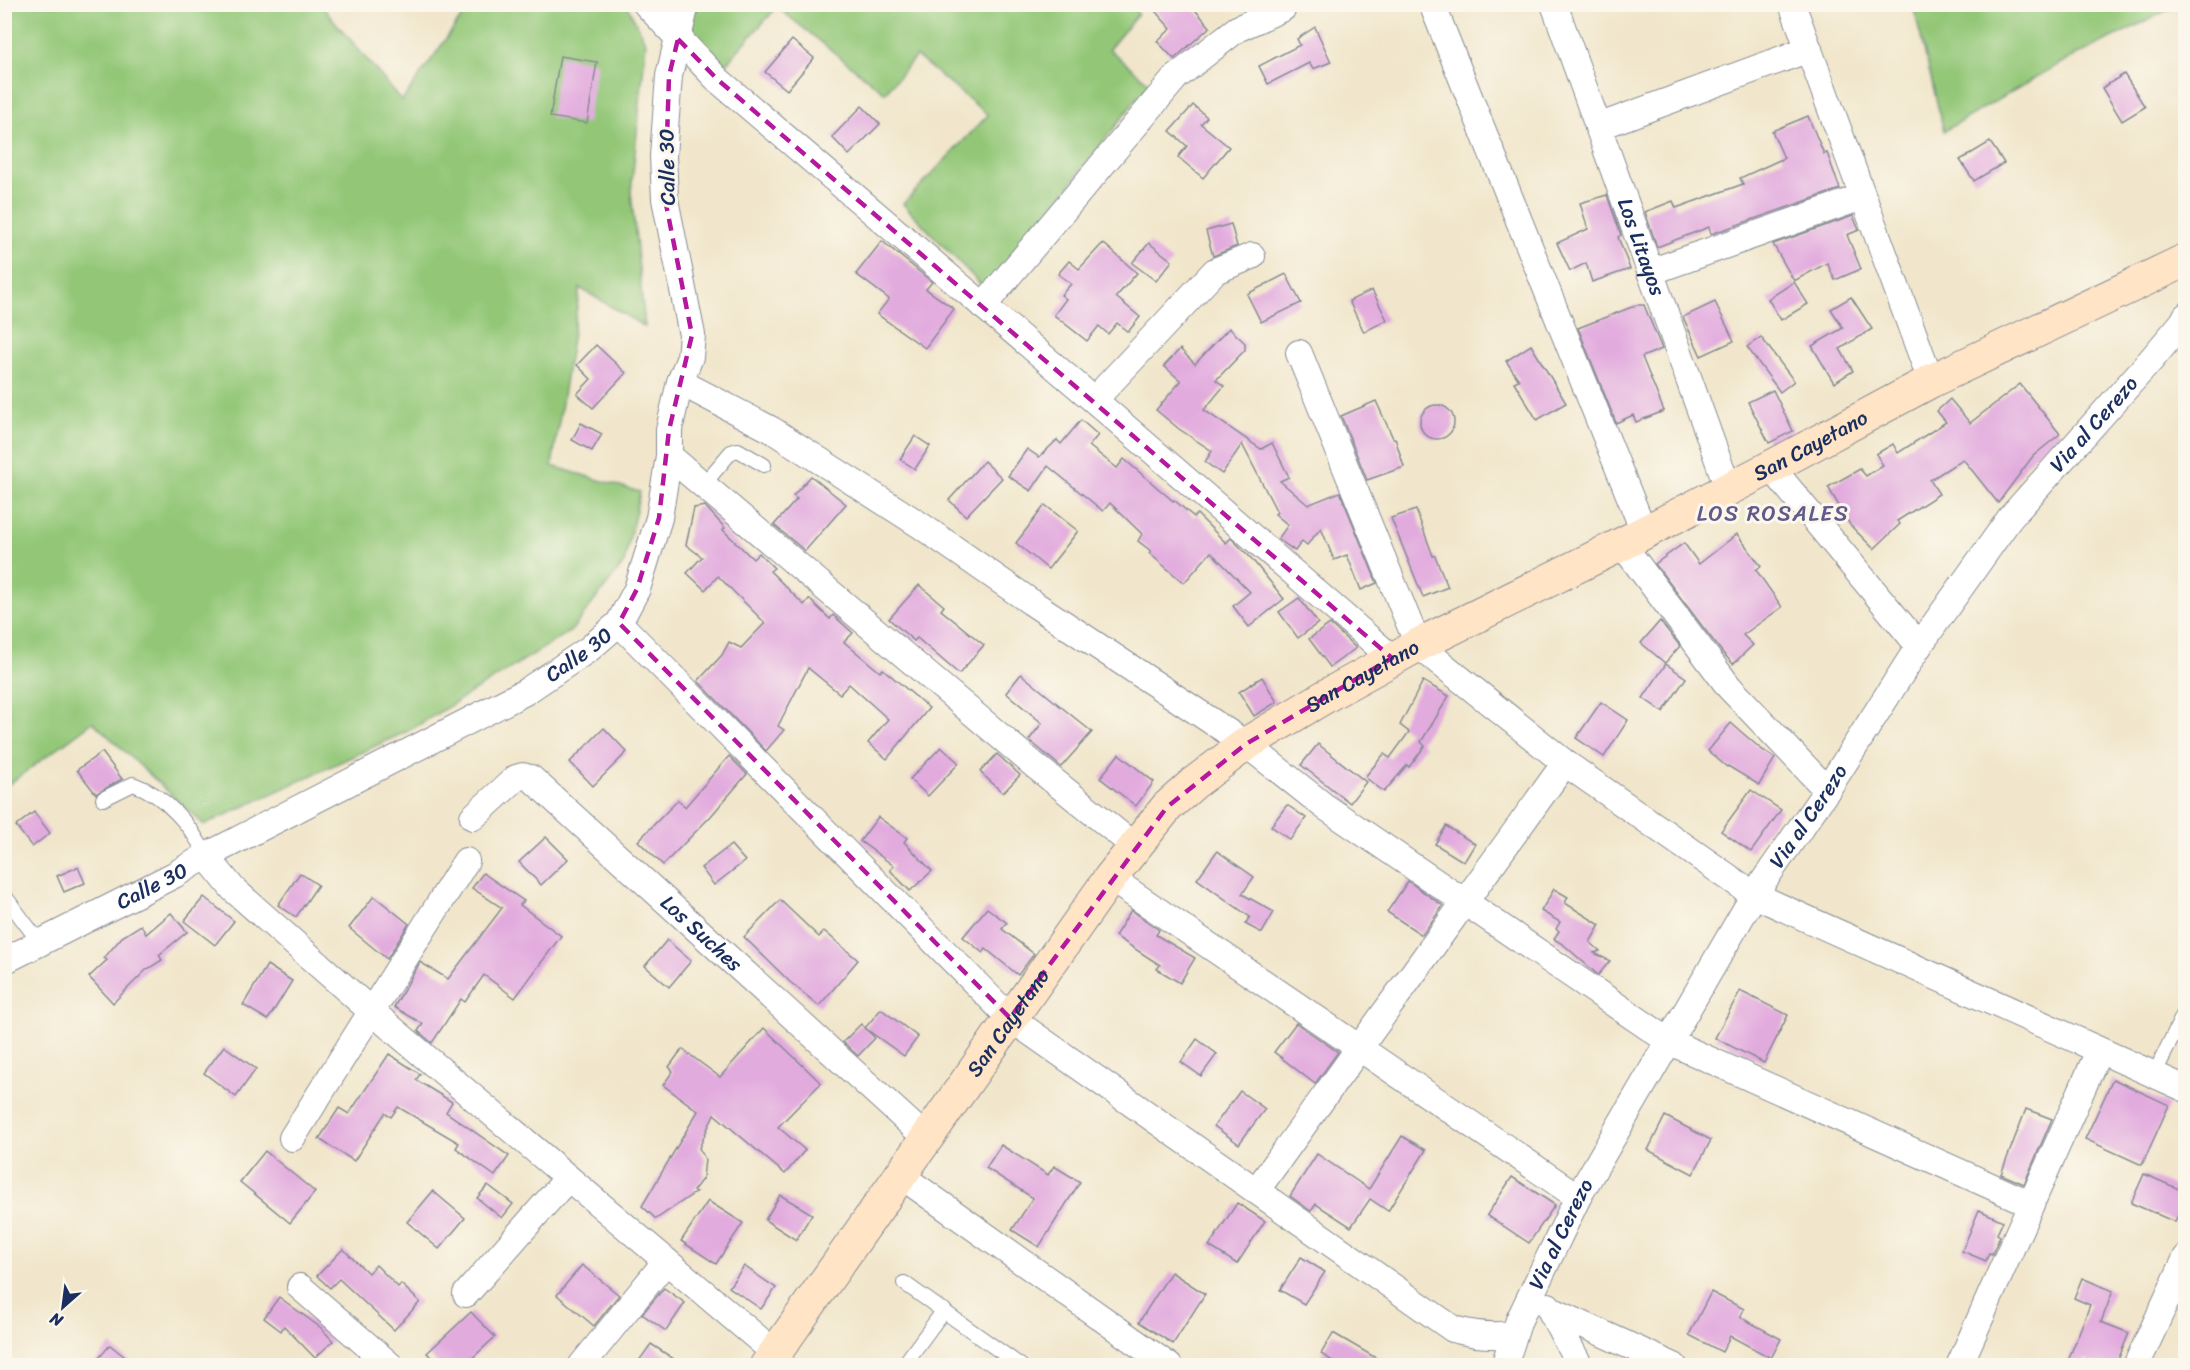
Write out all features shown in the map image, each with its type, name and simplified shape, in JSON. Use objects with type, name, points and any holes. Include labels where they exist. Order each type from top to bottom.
[{"type":"main road","name":"San Cayetano","points":[[770,1359],[1110,878],[1167,807],[1194,783],[1246,744],[1405,651],[1633,538],[1931,381],[2186,260]]},
{"type":"street","points":[[646,4],[717,80],[1094,400],[1405,651],[1754,895],[2186,1089]]},
{"type":"street","name":"Calle 30","points":[[4,961],[34,935],[174,875],[201,848],[525,692],[589,649],[619,623],[637,589],[659,518],[669,456],[669,430],[680,382],[690,357],[692,335],[665,199],[663,156],[669,76],[675,36],[686,4]]},
{"type":"street","points":[[1432,4],[1633,538],[1729,687],[1827,790]]},
{"type":"street","name":"Los Litayos","points":[[1554,4],[1728,488]]},
{"type":"street","points":[[1792,4],[1931,381]]},
{"type":"street","points":[[983,306],[1176,77],[1237,29],[1282,8]]},
{"type":"street","points":[[1598,127],[1809,49]]},
{"type":"street","points":[[1650,272],[1862,197]]},
{"type":"street","points":[[1094,400],[1215,271],[1252,256]]},
{"type":"street","name":"Via al Cerezo","points":[[1504,1365],[1514,1334],[1536,1284],[1578,1197],[1754,895],[1827,790],[1919,646],[2010,518],[2150,361],[2186,316]]},
{"type":"street","points":[[1299,353],[1405,651]]},
{"type":"street","points":[[680,382],[772,430],[920,525],[1031,603],[1246,744],[1324,806],[1670,1042],[2031,1204]]},
{"type":"street","points":[[669,456],[1134,846]]},
{"type":"street","points":[[1771,467],[1919,646]]},
{"type":"street","points":[[619,623],[1010,1018],[1453,1329],[1490,1337],[1514,1334]]},
{"type":"street","points":[[1256,1191],[1360,1050],[1463,901],[1565,762]]},
{"type":"street","name":"Los Suches","points":[[473,818],[516,778],[523,776],[531,778],[926,1138]]},
{"type":"street","points":[[201,848],[233,889],[370,1010],[666,1261],[770,1359]]},
{"type":"street","points":[[292,1138],[370,1010],[466,861]]},
{"type":"street","points":[[1110,878],[1578,1197]]},
{"type":"street","points":[[1959,1365],[2099,1051]]},
{"type":"street","points":[[900,1175],[1169,1365]]},
{"type":"street","points":[[466,1294],[568,1178]]},
{"type":"street","points":[[2136,1365],[2186,1258]]},
{"type":"street","points":[[581,1365],[666,1261]]},
{"type":"street","points":[[1536,1284],[1580,1365]]},
{"type":"street","points":[[300,1287],[391,1365]]},
{"type":"street","points":[[1551,1310],[1674,1365]]},
{"type":"lane","points":[[703,485],[731,452],[738,450],[764,465]]},
{"type":"lane","points":[[103,799],[133,784],[149,789],[172,809],[201,848]]},
{"type":"lane","points":[[4,895],[34,935]]},
{"type":"lane","points":[[2154,1075],[2186,1009]]},
{"type":"lane","points":[[904,1282],[1021,1365]]},
{"type":"lane","points":[[903,1365],[944,1310]]},
{"type":"highlighted area","points":[[678,39],[718,80],[1392,658],[1246,744],[1167,807],[1010,1018],[619,623],[637,589],[659,518],[669,430],[692,335],[665,199],[669,76]]},
{"type":"green space","points":[[690,4],[1131,5],[1138,14],[1109,49],[1149,83],[987,291],[903,204],[988,115],[916,56],[885,93],[777,7],[723,67],[683,21]]},
{"type":"green space","points":[[1913,4],[2178,5],[2061,63],[1944,131]]},
{"type":"green space","points":[[5,5],[321,5],[402,101],[470,5],[627,5],[646,43],[631,192],[645,327],[580,288],[552,466],[640,492],[624,563],[571,631],[412,729],[204,825],[93,722],[5,787]]},
{"type":"building","points":[[1149,4],[1190,4],[1210,27],[1174,59],[1157,41],[1171,29]]},
{"type":"building","points":[[1315,27],[1331,62],[1313,69],[1309,63],[1268,84],[1259,66],[1300,45],[1297,39]]},
{"type":"building","points":[[792,40],[814,58],[787,90],[765,72]]},
{"type":"building","points":[[560,56],[597,62],[587,123],[550,117]]},
{"type":"building","points":[[2124,74],[2145,107],[2122,121],[2102,88]]},
{"type":"building","points":[[1193,105],[1207,117],[1201,124],[1229,147],[1203,178],[1178,157],[1187,146],[1170,131]]},
{"type":"building","points":[[862,106],[880,124],[849,155],[832,137]]},
{"type":"building","points":[[1808,116],[1824,154],[1827,153],[1840,189],[1711,234],[1709,227],[1657,247],[1645,212],[1673,201],[1676,208],[1743,184],[1740,178],[1784,158],[1772,131]]},
{"type":"building","points":[[1990,142],[2004,163],[1974,181],[1960,160]]},
{"type":"building","points":[[1607,195],[1621,235],[1618,237],[1630,269],[1592,282],[1586,263],[1570,271],[1557,243],[1588,229],[1580,203]]},
{"type":"building","points":[[1853,216],[1859,230],[1847,235],[1861,269],[1835,280],[1827,263],[1794,281],[1773,244]]},
{"type":"building","points":[[1231,224],[1237,246],[1213,256],[1206,231]]},
{"type":"building","points":[[882,241],[932,282],[926,289],[954,309],[925,348],[877,314],[889,299],[856,274]]},
{"type":"building","points":[[1103,243],[1137,273],[1116,297],[1140,317],[1128,332],[1117,323],[1108,334],[1099,326],[1087,341],[1054,315],[1066,299],[1061,295],[1071,284],[1058,274],[1069,261],[1079,269]]},
{"type":"building","points":[[1149,243],[1172,261],[1156,281],[1132,263]]},
{"type":"building","points":[[1286,274],[1301,303],[1261,322],[1247,294]]},
{"type":"building","points":[[1794,282],[1808,304],[1781,320],[1768,299]]},
{"type":"building","points":[[1372,290],[1387,320],[1364,332],[1349,301]]},
{"type":"building","points":[[1851,297],[1872,329],[1840,349],[1853,371],[1834,383],[1812,346],[1843,328],[1831,309]]},
{"type":"building","points":[[1715,302],[1734,341],[1701,356],[1683,317]]},
{"type":"building","points":[[1637,305],[1644,305],[1662,349],[1642,357],[1664,411],[1636,422],[1633,415],[1616,423],[1578,328]]},
{"type":"building","points":[[1229,328],[1245,343],[1245,350],[1216,380],[1224,386],[1204,410],[1261,449],[1272,443],[1289,477],[1280,481],[1308,505],[1340,492],[1377,583],[1361,590],[1347,555],[1334,560],[1321,528],[1307,545],[1302,541],[1295,551],[1278,539],[1288,525],[1275,514],[1277,512],[1242,444],[1222,474],[1205,462],[1212,451],[1156,410],[1181,381],[1164,366],[1180,349],[1195,364]]},
{"type":"building","points":[[1761,337],[1794,381],[1780,392],[1747,347]]},
{"type":"building","points":[[596,345],[626,373],[593,408],[577,394],[591,379],[577,365]]},
{"type":"building","points":[[1531,345],[1566,403],[1537,420],[1514,382],[1519,380],[1506,361]]},
{"type":"building","points":[[2020,384],[2060,434],[2033,456],[1998,503],[1963,459],[1930,480],[1939,494],[1897,521],[1900,524],[1874,549],[1850,525],[1828,487],[1860,469],[1866,476],[1883,465],[1876,454],[1893,444],[1898,453],[1946,422],[1937,411],[1950,399],[1970,423]]},
{"type":"building","points":[[1773,390],[1793,431],[1769,443],[1748,402]]},
{"type":"building","points":[[1376,401],[1395,438],[1404,467],[1367,480],[1341,416]]},
{"type":"building","points":[[1437,405],[1449,410],[1454,422],[1449,434],[1437,439],[1425,434],[1420,422],[1425,410]]},
{"type":"building","points":[[1081,420],[1098,435],[1089,446],[1117,468],[1124,459],[1194,517],[1197,514],[1226,543],[1231,538],[1251,558],[1284,599],[1249,627],[1233,606],[1250,592],[1211,552],[1184,583],[1149,553],[1151,551],[1138,541],[1142,534],[1110,503],[1103,511],[1048,466],[1031,491],[1008,476],[1027,449],[1039,457],[1057,440],[1061,444]]},
{"type":"building","points":[[581,423],[602,434],[592,451],[572,440]]},
{"type":"building","points":[[915,436],[930,446],[915,469],[900,459]]},
{"type":"building","points":[[984,461],[1002,478],[966,516],[949,500]]},
{"type":"building","points":[[811,476],[846,504],[805,551],[774,525],[797,499],[793,496]]},
{"type":"building","points":[[1045,505],[1078,531],[1048,569],[1016,543]]},
{"type":"building","points":[[705,506],[725,528],[723,530],[753,559],[759,553],[774,568],[770,571],[804,605],[809,599],[830,619],[833,615],[853,633],[844,642],[880,672],[883,669],[929,708],[887,759],[868,743],[888,719],[849,684],[840,694],[808,668],[778,726],[784,730],[766,751],[698,681],[722,655],[729,642],[741,648],[765,623],[718,576],[705,590],[687,573],[702,557],[686,545],[694,508]]},
{"type":"building","points":[[1416,510],[1433,556],[1435,556],[1448,587],[1423,597],[1391,518]]},
{"type":"building","points":[[1737,534],[1761,566],[1756,570],[1782,607],[1743,635],[1753,645],[1733,664],[1655,564],[1684,543],[1699,564]]},
{"type":"building","points":[[919,585],[944,606],[941,610],[984,645],[959,674],[917,638],[914,641],[889,619]]},
{"type":"building","points":[[1299,598],[1318,623],[1298,638],[1279,612]]},
{"type":"building","points":[[1660,621],[1680,646],[1665,663],[1641,643]]},
{"type":"building","points":[[1330,624],[1356,648],[1330,667],[1309,639]]},
{"type":"building","points":[[1666,664],[1686,678],[1663,712],[1643,698]]},
{"type":"building","points":[[1021,674],[1092,732],[1061,767],[1029,740],[1042,723],[1006,693]]},
{"type":"building","points":[[1262,677],[1277,702],[1254,716],[1239,692]]},
{"type":"building","points":[[1423,681],[1449,696],[1421,742],[1425,746],[1409,767],[1407,765],[1384,792],[1365,777],[1384,754],[1390,758],[1409,732],[1400,725]]},
{"type":"building","points":[[1601,702],[1628,720],[1604,757],[1576,738]]},
{"type":"building","points":[[1731,723],[1775,758],[1759,785],[1727,767],[1708,751]]},
{"type":"building","points":[[604,728],[627,752],[593,786],[570,762]]},
{"type":"building","points":[[1318,744],[1366,782],[1350,803],[1301,765]]},
{"type":"building","points":[[941,747],[959,763],[928,796],[910,779]]},
{"type":"building","points":[[102,752],[122,779],[96,794],[77,770]]},
{"type":"building","points":[[997,754],[1020,775],[1003,793],[980,772]]},
{"type":"building","points":[[1119,754],[1154,782],[1136,806],[1100,778]]},
{"type":"building","points":[[729,756],[747,774],[711,816],[663,865],[638,841],[678,800],[685,807]]},
{"type":"building","points":[[1751,790],[1781,810],[1751,852],[1721,831]]},
{"type":"building","points":[[1287,805],[1306,818],[1290,840],[1271,826]]},
{"type":"building","points":[[34,812],[50,833],[32,847],[16,826]]},
{"type":"building","points":[[878,817],[907,838],[904,842],[932,871],[910,891],[890,870],[894,866],[860,841]]},
{"type":"building","points":[[1446,826],[1475,844],[1464,862],[1435,844]]},
{"type":"building","points":[[546,837],[568,859],[541,885],[519,862]]},
{"type":"building","points":[[731,845],[745,861],[714,885],[701,868]]},
{"type":"building","points":[[1217,851],[1254,877],[1242,894],[1274,912],[1262,933],[1245,924],[1250,917],[1197,879]]},
{"type":"building","points":[[78,867],[85,883],[64,892],[57,876]]},
{"type":"building","points":[[300,873],[318,885],[296,917],[278,905]]},
{"type":"building","points":[[483,873],[524,901],[520,905],[561,936],[515,998],[484,975],[465,1002],[461,999],[432,1043],[418,1031],[423,1024],[394,1007],[420,962],[448,979],[502,908],[472,888]]},
{"type":"building","points":[[1408,881],[1443,906],[1422,935],[1387,912]]},
{"type":"building","points":[[1554,889],[1568,897],[1565,903],[1600,925],[1590,942],[1600,951],[1594,953],[1610,961],[1598,975],[1554,939],[1559,931],[1556,929],[1560,922],[1541,911]]},
{"type":"building","points":[[374,896],[409,924],[387,959],[349,928]]},
{"type":"building","points":[[204,897],[234,921],[215,945],[184,921]]},
{"type":"building","points":[[780,900],[819,937],[824,931],[858,960],[819,1006],[790,982],[744,937]]},
{"type":"building","points":[[987,908],[1007,923],[1002,929],[1034,954],[1018,975],[986,949],[983,953],[963,937]]},
{"type":"building","points":[[1131,910],[1159,930],[1156,935],[1195,958],[1180,983],[1157,969],[1160,965],[1115,936]]},
{"type":"building","points":[[171,913],[187,932],[159,955],[162,960],[146,970],[113,1003],[89,977],[107,960],[104,958],[122,937],[141,925],[146,934]]},
{"type":"building","points":[[667,940],[691,961],[669,987],[645,966]]},
{"type":"building","points":[[267,965],[292,981],[268,1020],[243,1005]]},
{"type":"building","points":[[1740,991],[1788,1015],[1764,1063],[1715,1038]]},
{"type":"building","points":[[881,1009],[918,1037],[904,1056],[865,1028]]},
{"type":"building","points":[[1296,1023],[1338,1052],[1315,1084],[1274,1052]]},
{"type":"building","points":[[861,1024],[875,1038],[858,1056],[843,1042]]},
{"type":"building","points":[[764,1028],[821,1083],[778,1127],[805,1150],[785,1174],[714,1114],[699,1148],[705,1159],[703,1178],[693,1191],[696,1192],[656,1219],[642,1206],[698,1111],[663,1085],[673,1071],[669,1067],[682,1049],[720,1077]]},
{"type":"building","points":[[1197,1039],[1217,1054],[1201,1076],[1181,1062]]},
{"type":"building","points":[[224,1046],[256,1069],[236,1097],[204,1073]]},
{"type":"building","points":[[389,1054],[420,1074],[416,1080],[452,1102],[446,1112],[509,1156],[495,1176],[456,1148],[459,1143],[398,1107],[391,1117],[385,1113],[354,1161],[319,1139],[339,1108],[349,1114]]},
{"type":"building","points":[[2113,1079],[2169,1105],[2142,1165],[2085,1139]]},
{"type":"building","points":[[1240,1091],[1265,1109],[1239,1144],[1214,1126]]},
{"type":"building","points":[[2026,1109],[2052,1119],[2024,1184],[2001,1174]]},
{"type":"building","points":[[1665,1116],[1711,1140],[1693,1174],[1648,1150]]},
{"type":"building","points":[[1402,1136],[1426,1150],[1388,1211],[1370,1199],[1351,1227],[1316,1204],[1311,1211],[1290,1196],[1317,1154],[1369,1189]]},
{"type":"building","points":[[1001,1145],[1048,1175],[1054,1166],[1080,1182],[1039,1247],[1012,1230],[1033,1198],[986,1168]]},
{"type":"building","points":[[265,1151],[315,1192],[290,1223],[240,1182]]},
{"type":"building","points":[[2144,1174],[2186,1192],[2186,1198],[2175,1222],[2131,1203]]},
{"type":"building","points":[[1512,1177],[1555,1205],[1529,1243],[1487,1215]]},
{"type":"building","points":[[488,1185],[513,1204],[502,1218],[477,1198]]},
{"type":"building","points":[[433,1191],[465,1218],[439,1249],[407,1222]]},
{"type":"building","points":[[780,1195],[812,1214],[796,1240],[765,1220]]},
{"type":"building","points":[[708,1201],[743,1223],[716,1264],[681,1241]]},
{"type":"building","points":[[1237,1203],[1265,1221],[1237,1264],[1209,1246]]},
{"type":"building","points":[[1979,1210],[2003,1221],[1997,1234],[2000,1236],[1992,1254],[1989,1253],[1986,1261],[1962,1251]]},
{"type":"building","points":[[343,1249],[368,1273],[376,1265],[398,1287],[401,1284],[420,1302],[394,1330],[339,1279],[330,1288],[317,1276]]},
{"type":"building","points":[[1301,1257],[1325,1272],[1304,1304],[1280,1290]]},
{"type":"building","points":[[582,1265],[619,1295],[594,1326],[557,1295]]},
{"type":"building","points":[[744,1266],[776,1288],[761,1309],[729,1287]]},
{"type":"building","points":[[1171,1272],[1205,1294],[1173,1344],[1139,1322]]},
{"type":"building","points":[[2082,1278],[2113,1291],[2101,1322],[2129,1333],[2116,1365],[2102,1365],[2085,1359],[2083,1365],[2068,1361],[2090,1305],[2074,1298]]},
{"type":"building","points":[[664,1288],[685,1303],[666,1331],[642,1314]]},
{"type":"building","points":[[1711,1292],[1744,1309],[1740,1317],[1781,1339],[1771,1358],[1730,1336],[1722,1352],[1689,1335]]},
{"type":"building","points":[[279,1297],[321,1328],[333,1341],[315,1358],[284,1326],[281,1331],[264,1318]]},
{"type":"building","points":[[471,1312],[495,1337],[465,1365],[439,1365],[427,1353]]},
{"type":"building","points":[[1333,1333],[1388,1365],[1339,1365],[1321,1354]]},
{"type":"building","points":[[651,1344],[683,1365],[636,1365]]},
{"type":"building","points":[[110,1345],[135,1365],[93,1365]]},
{"type":"district","name":"LOS ROSALES","points":[[1773,513]]}]
